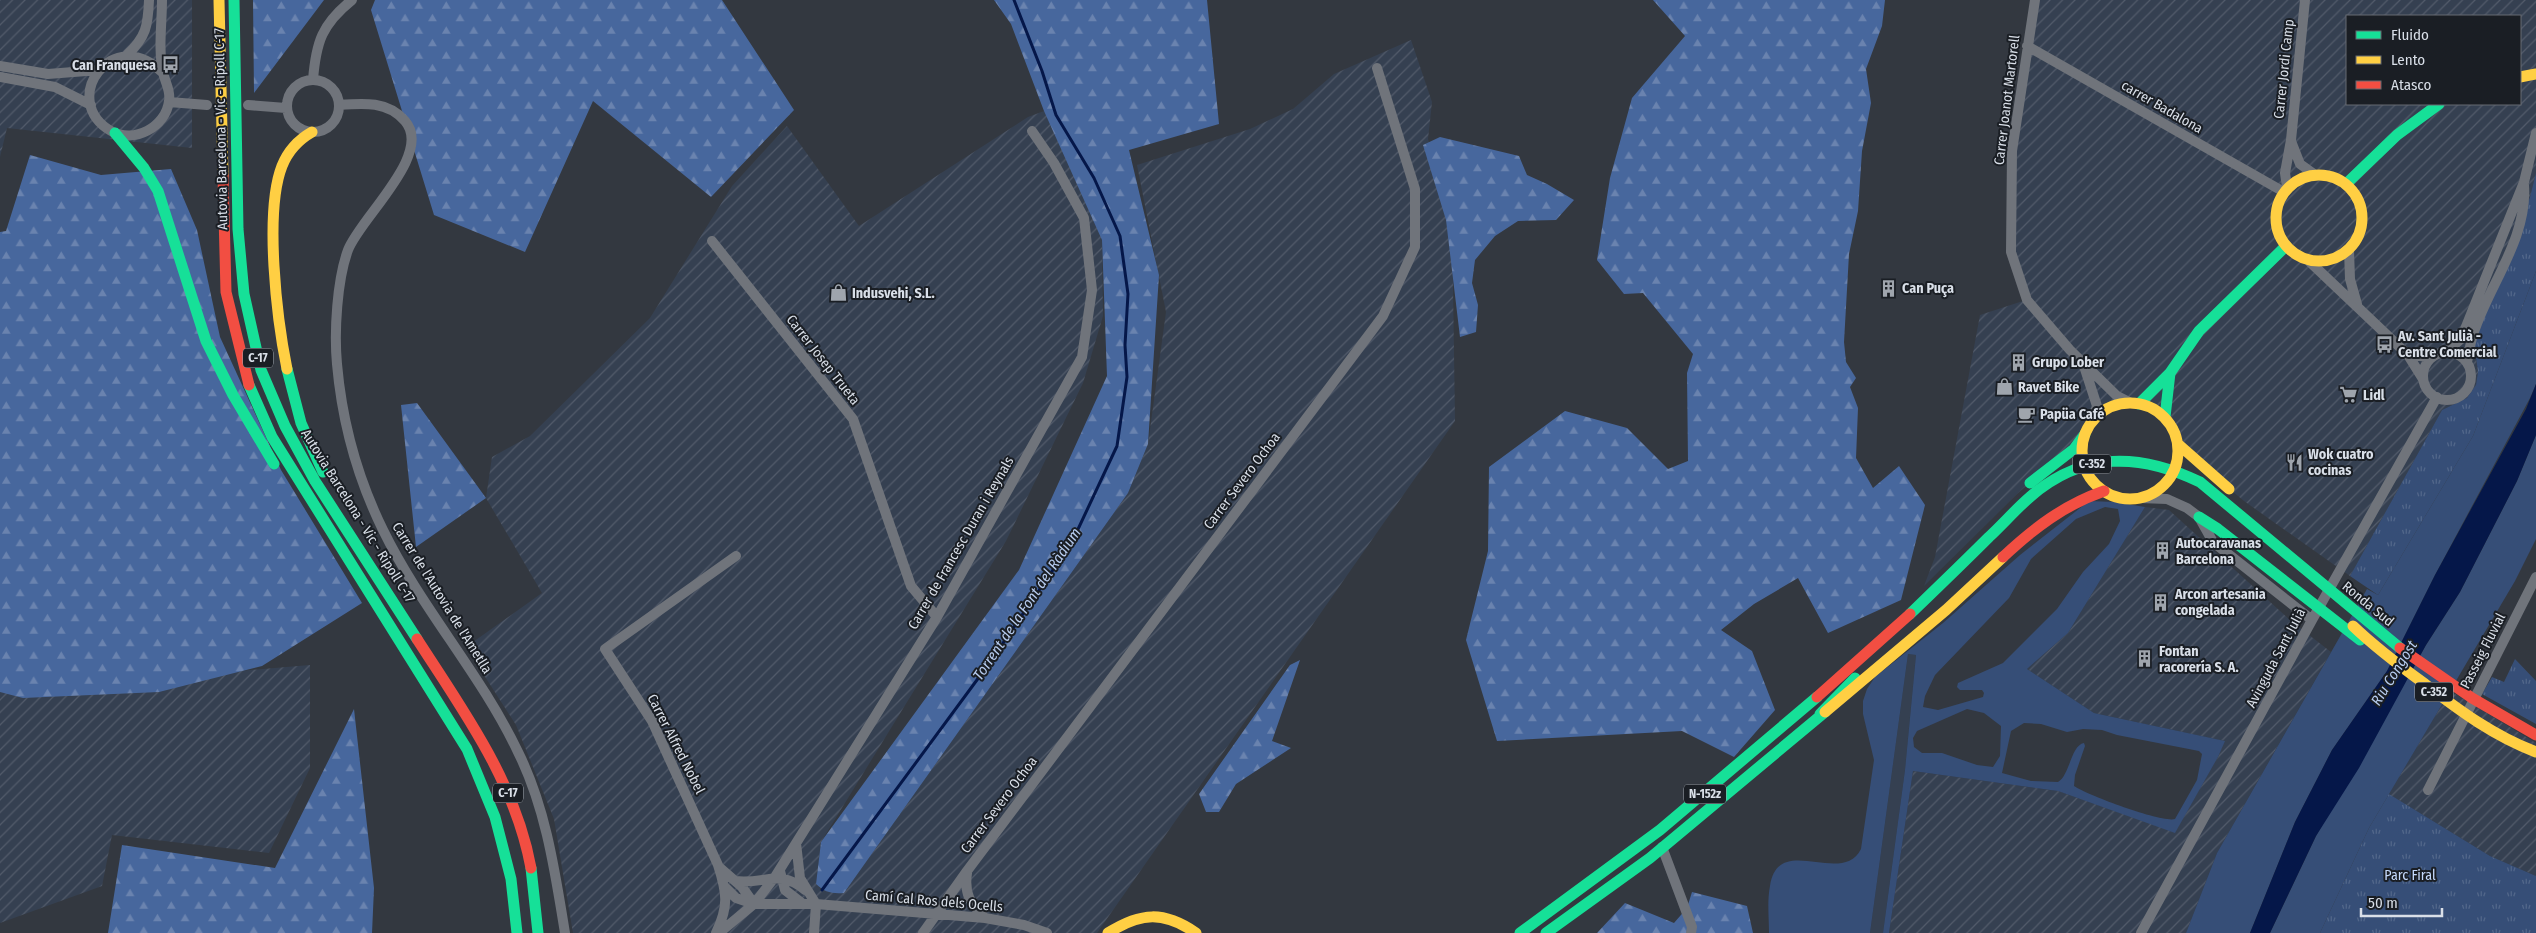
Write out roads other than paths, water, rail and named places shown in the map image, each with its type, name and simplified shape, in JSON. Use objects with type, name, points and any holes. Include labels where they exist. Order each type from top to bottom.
[{"type":"main road","name":"Autovia Barcelona - Vic - Ripoll C-17","points":[[219,0],[226,292],[250,387],[272,437],[467,749],[496,817],[511,879],[518,933]]},
{"type":"main road","name":"Autovia Barcelona - Vic - Ripoll C-17","points":[[234,0],[238,230],[244,294],[261,370],[285,426],[315,481],[486,745],[505,785],[532,875],[538,933]]},
{"type":"main road","points":[[2521,77],[2536,74]]},
{"type":"main road","points":[[2346,184],[2397,135],[2438,105]]},
{"type":"main road","points":[[312,132],[301,138],[283,163],[275,202],[275,266],[279,313],[294,396],[301,424],[333,490],[418,624],[438,669]]},
{"type":"main road","points":[[115,133],[145,169],[158,191],[167,214],[199,322],[232,392],[254,433],[295,494],[314,506]]},
{"type":"main road","points":[[2314,174],[2327,174],[2341,179],[2346,184],[2360,202],[2362,223],[2358,238],[2348,250],[2336,258],[2310,262],[2286,246],[2278,232],[2275,214],[2279,200],[2286,189],[2300,178],[2314,174]]},
{"type":"main road","points":[[2085,434],[2083,458],[2086,470],[2096,484],[2104,491],[2116,496],[2140,498],[2154,492],[2169,478],[2178,459],[2178,444],[2173,428],[2165,417],[2157,411],[2135,403],[2170,373],[2198,331],[2286,246]]},
{"type":"main road","points":[[2165,417],[2170,373]]},
{"type":"main road","name":"N-152z","points":[[1520,933],[1667,825],[1795,717],[1879,641],[1885,629],[1924,586],[2017,494],[2074,449],[2092,421],[2104,410],[2114,405],[2135,403]]},
{"type":"main road","points":[[2178,444],[2237,495]]},
{"type":"main road","name":"C-352","points":[[1879,641],[1890,634],[2031,496],[2053,480],[2075,469],[2098,462],[2126,459],[2147,461],[2168,466],[2200,482],[2217,501]]},
{"type":"main road","name":"C-352","points":[[1820,714],[2052,494],[2086,476],[2127,470],[2164,477],[2217,501]]},
{"type":"main road","name":"N-152z","points":[[1546,933],[1662,847],[1947,609],[2046,519],[2087,495],[2104,491]]},
{"type":"main road","name":"Ronda Sud","points":[[2217,501],[2305,579],[2388,640],[2504,718],[2536,735]]},
{"type":"main road","points":[[2257,514],[2305,579]]},
{"type":"main road","points":[[2199,517],[2305,579]]},
{"type":"main road","name":"C-352","points":[[2305,579],[2360,640],[2375,647],[2453,706],[2495,733],[2512,743],[2536,752]]},
{"type":"main road","points":[[2512,743],[2536,761]]},
{"type":"main road","points":[[1108,933],[1123,922],[1140,917],[1158,916],[1178,921],[1196,933]]},
{"type":"street","points":[[150,0],[145,34],[140,43],[127,55],[107,62],[92,80],[90,104],[95,116],[104,126],[115,133],[136,135],[150,130],[162,120],[169,102],[169,88],[163,72],[160,46],[162,0]]},
{"type":"street","points":[[314,80],[315,52],[319,39],[337,12],[352,0]]},
{"type":"street","name":"Carrer Joanot Martorell","points":[[2035,0],[2012,151],[2011,252],[2026,300],[2070,350],[2117,396],[2135,403]]},
{"type":"street","name":"Carrer Jordi Camp","points":[[2286,189],[2285,173],[2291,140],[2305,0]]},
{"type":"street","name":"carrer Badalona","points":[[2027,46],[2286,189]]},
{"type":"street","points":[[127,55],[141,57],[153,63],[163,72]]},
{"type":"street","points":[[0,66],[48,74],[99,70]]},
{"type":"street","name":"Carrer Severo Ochoa","points":[[923,933],[967,871],[1383,316],[1415,247],[1415,189],[1377,68]]},
{"type":"street","points":[[0,77],[55,87],[90,104]]},
{"type":"street","points":[[314,80],[321,81],[334,90],[339,105],[337,115],[331,124],[322,130],[312,132],[295,125],[286,108],[291,91],[297,85],[314,80]]},
{"type":"street","points":[[169,102],[207,104]]},
{"type":"street","points":[[248,104],[286,108]]},
{"type":"street","name":"Carrer de l'Autovia de l'Ametlla","points":[[339,105],[376,104],[390,108],[409,125],[412,137],[409,158],[402,172],[369,214],[348,250],[338,308],[336,362],[348,430],[366,493],[384,533],[498,715],[520,754],[542,817],[556,874],[565,933]]},
{"type":"street","name":"Carrer de Francesc Duran i Reynals","points":[[717,933],[754,904],[779,874],[796,842],[937,617],[1082,357],[1092,290],[1084,218],[1054,163],[1032,131]]},
{"type":"street","points":[[2423,379],[2426,364],[2431,358],[2446,352],[2460,339],[2524,182],[2536,133]]},
{"type":"street","name":"Carrer Jordi Camp","points":[[2291,140],[2300,164],[2314,174]]},
{"type":"street","points":[[2310,262],[2408,355],[2426,387],[2437,397],[2452,399],[2466,391],[2471,376],[2467,362],[2473,334],[2519,228],[2525,197],[2524,182]]},
{"type":"street","name":"Carrer Josep Trueta","points":[[712,241],[852,419],[910,586],[937,617]]},
{"type":"street","points":[[2348,250],[2350,279],[2357,305]]},
{"type":"street","points":[[2446,352],[2454,353],[2467,362]]},
{"type":"street","points":[[2408,355],[2431,358]]},
{"type":"street","points":[[2082,360],[2096,406],[2092,421]]},
{"type":"street","name":"Avinguda Sant Julià","points":[[2141,933],[2312,620],[2437,397]]},
{"type":"street","points":[[2140,498],[2166,499],[2188,508],[2199,517],[2213,542],[2312,620]]},
{"type":"street","name":"Carrer Alfred Nobel","points":[[717,933],[725,911],[726,888],[718,865],[652,721],[605,649],[736,556]]},
{"type":"street","name":"Passeig Fluvial","points":[[2428,790],[2536,577]]},
{"type":"street","points":[[796,842],[797,869],[805,890]]},
{"type":"street","points":[[1662,847],[1692,927],[1691,933]]},
{"type":"street","name":"Carrer Alfred Nobel","points":[[718,865],[745,891],[754,904]]},
{"type":"street","name":"Carrer Severo Ochoa","points":[[967,871],[967,894],[974,907],[985,918]]},
{"type":"street","points":[[779,874],[785,890],[804,905]]},
{"type":"street","points":[[735,881],[752,883],[779,874],[794,881],[805,890],[816,904],[814,933]]},
{"type":"street","points":[[726,888],[736,898],[754,904]]},
{"type":"street","name":"Camí Cal Ros dels Ocells","points":[[754,904],[816,904],[985,918],[1024,925],[1047,933]]},
{"type":"water","name":"Riu Congost","points":[[2536,384],[2536,435],[2517,481],[2460,592],[2426,645],[2359,768],[2316,836],[2270,933],[2250,933],[2295,822],[2332,750],[2387,671],[2435,575],[2526,409]]},
{"type":"waterway","name":"Torrent de la Font del Ràdium","points":[[822,890],[988,665],[1072,542],[1117,446],[1127,377],[1125,345],[1128,294],[1120,236],[1094,178],[1056,115],[1042,71],[1014,0]]},
{"type":"place","name":"Can Franquesa","points":[[170,65]]},
{"type":"place","name":"Can Puça","points":[[1888,288]]},
{"type":"place","name":"Indusvehi, S.L.","points":[[838,293]]},
{"type":"place","name":"Av. Sant Julià - Centre Comercial","points":[[2384,344]]},
{"type":"place","name":"Grupo Lober","points":[[2018,362]]},
{"type":"place","name":"Ravet Bike","points":[[2004,387]]},
{"type":"place","name":"Lidl","points":[[2349,395]]},
{"type":"place","name":"Papüa Café","points":[[2026,414]]},
{"type":"place","name":"Wok cuatro cocinas","points":[[2294,462]]},
{"type":"place","name":"Autocaravanas Barcelona","points":[[2162,551]]},
{"type":"place","name":"Arcon artesania congelada","points":[[2161,602]]},
{"type":"place","name":"Fontan racorería S. A.","points":[[2145,659]]},
{"type":"park label","name":"Parc Firal","points":[[2410,875]]}]
